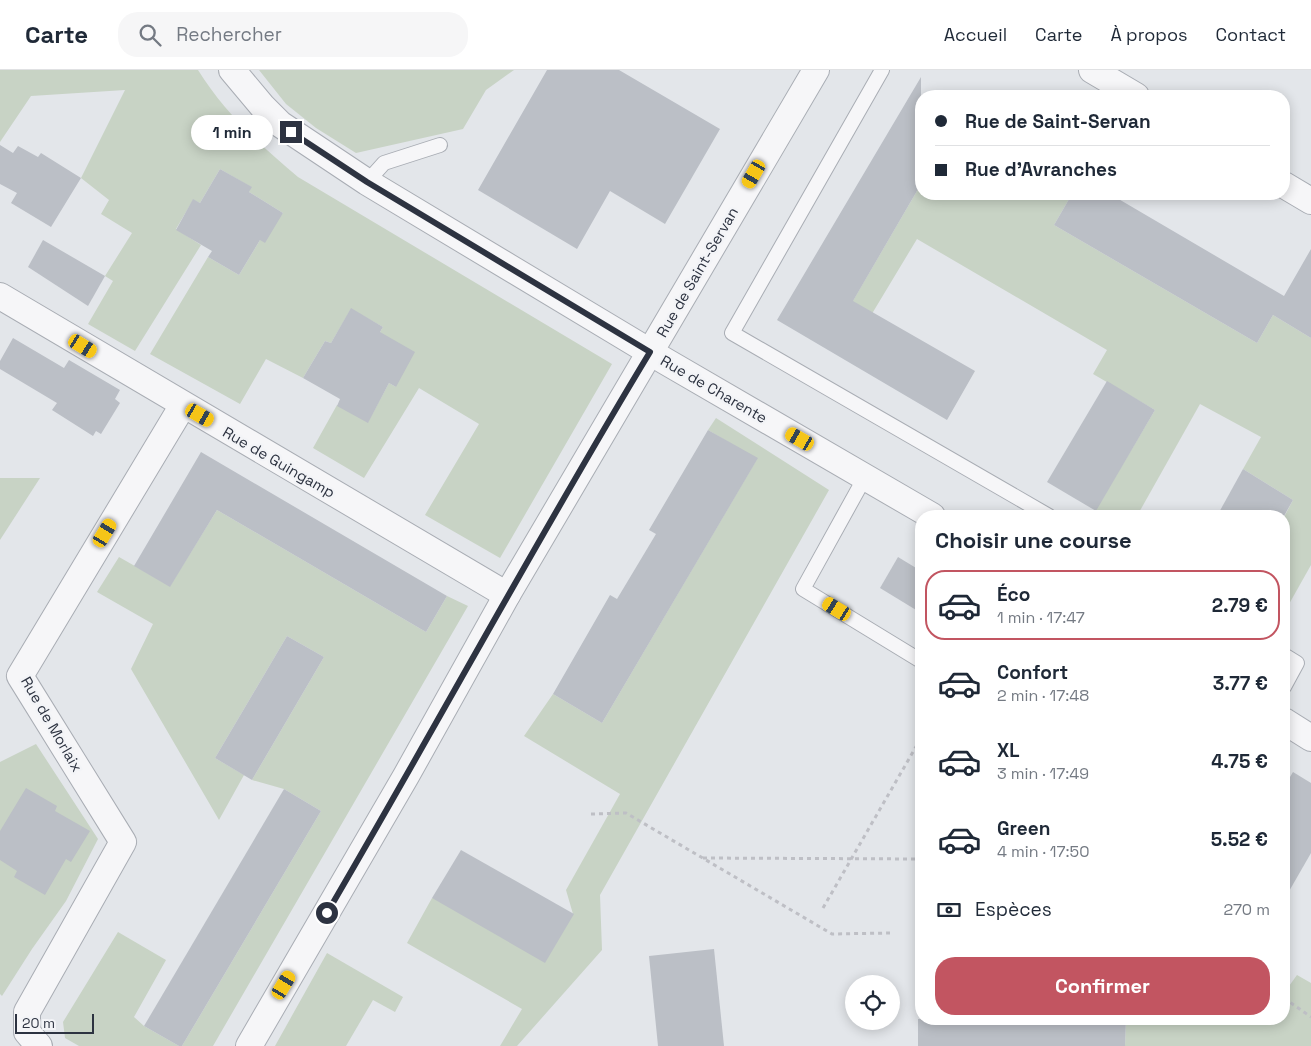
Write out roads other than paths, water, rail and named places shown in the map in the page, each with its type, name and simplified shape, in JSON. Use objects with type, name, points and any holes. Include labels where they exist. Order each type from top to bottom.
[{"type":"street","name":"Rue de Charente","points":[[232,70],[280,124],[367,182],[650,352],[922,510]]},
{"type":"street","name":"Rue de Saint-Servan","points":[[248,1046],[406,776],[507,596],[816,70]]},
{"type":"street","points":[[1092,70],[1126,90]]},
{"type":"street","points":[[1290,188],[1311,201]]},
{"type":"street","name":"Rue de Guingamp","points":[[0,296],[507,596]]},
{"type":"street","name":"Rue de Morlaix","points":[[39,1046],[27,1032],[27,1012],[124,842],[20,676],[182,405]]},
{"type":"street","points":[[1290,726],[1311,738]]},
{"type":"lane","points":[[882,70],[732,333],[1039,510]]},
{"type":"lane","points":[[367,182],[384,163],[440,145]]},
{"type":"lane","points":[[865,477],[804,589],[915,657]]},
{"type":"lane","points":[[1290,659],[1297,663],[1290,676]]}]
